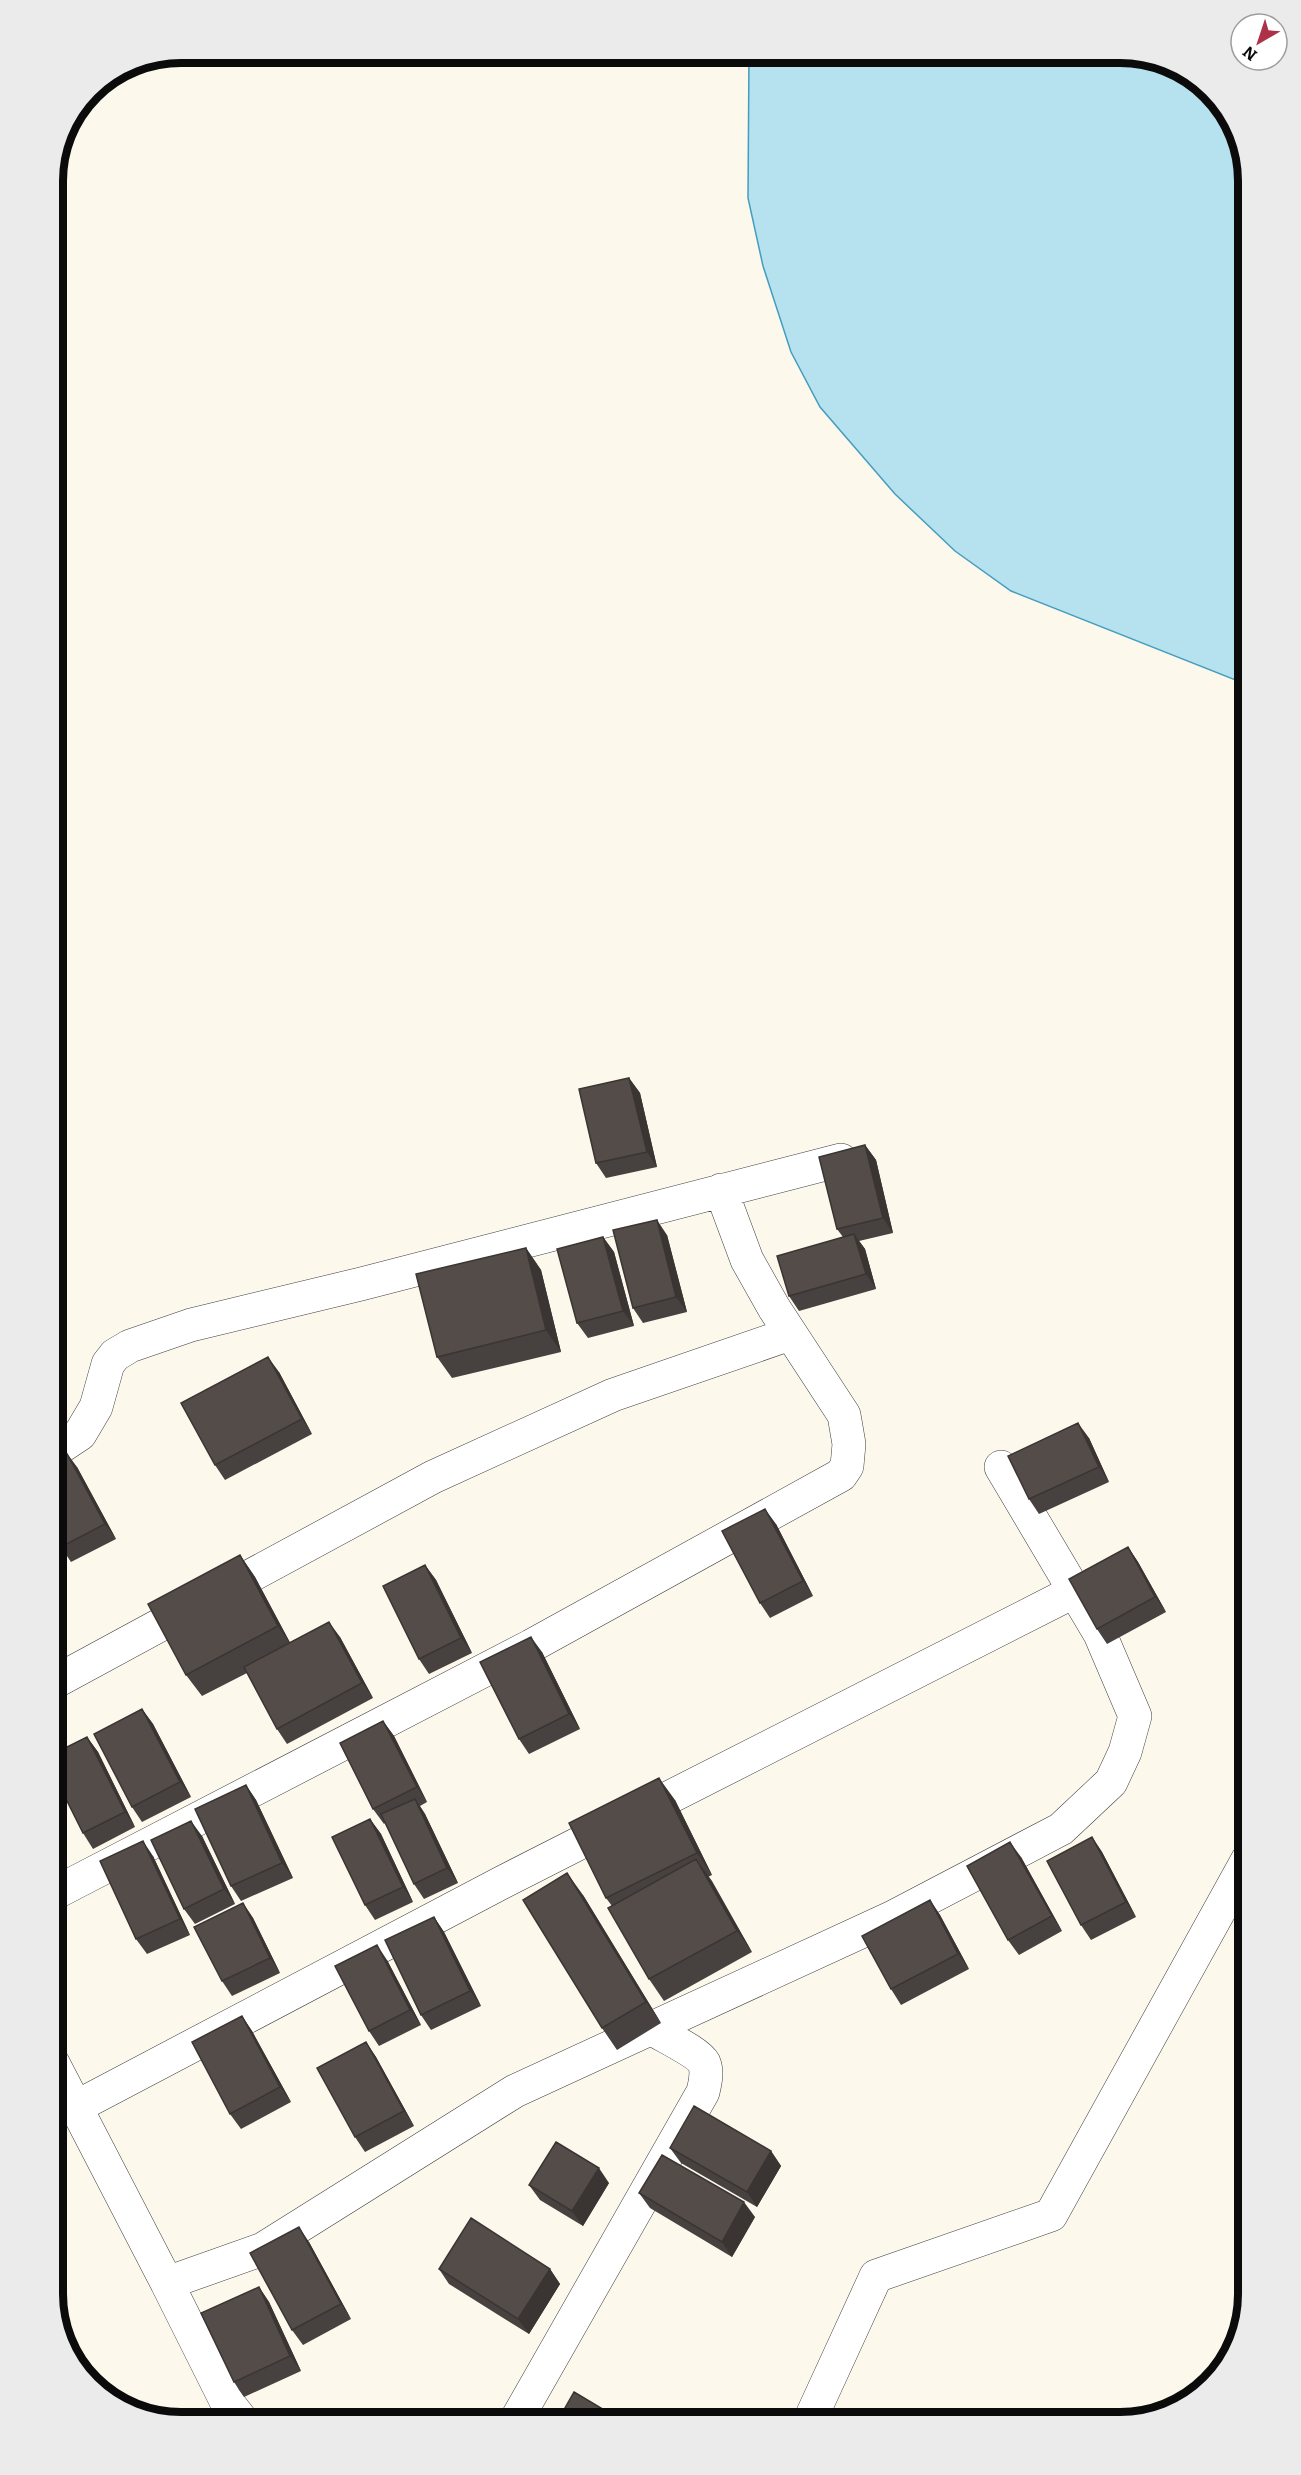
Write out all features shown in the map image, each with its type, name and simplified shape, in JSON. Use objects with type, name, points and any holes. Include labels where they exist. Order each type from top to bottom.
[{"type":"street","points":[[63,1445],[80,1434],[96,1407],[108,1364],[115,1355],[130,1346],[191,1325],[372,1281],[841,1160]]},
{"type":"street","points":[[63,1888],[531,1646],[841,1475],[847,1466],[849,1444],[844,1414],[790,1334],[747,1260],[721,1190]]},
{"type":"street","points":[[63,1677],[432,1477],[613,1395],[790,1334]]},
{"type":"street","points":[[167,2283],[263,2249],[514,2091],[891,1918],[1061,1829],[1111,1782],[1125,1752],[1136,1716],[1100,1634],[1001,1467]]},
{"type":"street","points":[[76,2107],[501,1883],[1075,1591]]},
{"type":"street","points":[[814,2412],[876,2276],[1052,2215],[1238,1877]]},
{"type":"street","points":[[521,2412],[703,2092],[706,2076],[704,2063],[694,2054],[651,2028]]},
{"type":"street","points":[[63,2084],[225,2399],[235,2412]]},
{"type":"water","points":[[749,63],[1128,63],[1158,69],[1172,75],[1204,97],[1214,109],[1229,136],[1236,158],[1238,180],[1238,681],[1011,591],[955,551],[895,494],[820,407],[791,352],[763,266],[748,198]]},
{"type":"building","points":[[629,1078],[647,1152],[596,1163],[579,1089]]},
{"type":"building","points":[[865,1145],[883,1218],[837,1229],[819,1157]]},
{"type":"building","points":[[657,1220],[676,1297],[633,1308],[613,1230]]},
{"type":"building","points":[[854,1234],[866,1274],[789,1296],[777,1256]]},
{"type":"building","points":[[603,1237],[623,1311],[577,1323],[557,1249]]},
{"type":"building","points":[[526,1248],[546,1330],[437,1357],[416,1274]]},
{"type":"building","points":[[268,1357],[302,1419],[215,1465],[181,1403]]},
{"type":"building","points":[[1078,1423],[1099,1467],[1029,1499],[1008,1456]]},
{"type":"building","points":[[66,1452],[105,1524],[63,1546],[63,1454]]},
{"type":"building","points":[[765,1509],[803,1581],[760,1603],[722,1531]]},
{"type":"building","points":[[1128,1547],[1155,1597],[1097,1629],[1069,1579]]},
{"type":"building","points":[[240,1555],[278,1626],[186,1675],[148,1604]]},
{"type":"building","points":[[425,1565],[461,1638],[419,1659],[383,1586]]},
{"type":"building","points":[[329,1622],[362,1683],[277,1729],[244,1667]]},
{"type":"building","points":[[531,1637],[569,1714],[519,1739],[480,1662]]},
{"type":"building","points":[[142,1709],[180,1782],[132,1807],[94,1734]]},
{"type":"building","points":[[383,1721],[417,1787],[373,1809],[340,1743]]},
{"type":"building","points":[[87,1737],[125,1812],[83,1833],[63,1793],[63,1749]]},
{"type":"building","points":[[659,1778],[697,1853],[606,1898],[569,1823]]},
{"type":"building","points":[[246,1785],[282,1863],[231,1886],[195,1809]]},
{"type":"building","points":[[415,1799],[447,1868],[414,1884],[381,1814]]},
{"type":"building","points":[[370,1819],[403,1887],[365,1905],[332,1837]]},
{"type":"building","points":[[191,1821],[224,1889],[184,1909],[151,1840]]},
{"type":"building","points":[[1092,1837],[1126,1902],[1081,1925],[1047,1861]]},
{"type":"building","points":[[143,1841],[180,1919],[136,1939],[100,1861]]},
{"type":"building","points":[[1010,1842],[1052,1916],[1008,1940],[967,1866]]},
{"type":"building","points":[[696,1859],[737,1931],[649,1979],[608,1908]]},
{"type":"building","points":[[567,1873],[646,2002],[602,2028],[523,1900]]},
{"type":"building","points":[[930,1900],[958,1954],[891,1989],[862,1936]]},
{"type":"building","points":[[243,1903],[270,1958],[222,1981],[194,1927]]},
{"type":"building","points":[[434,1917],[470,1991],[421,2015],[385,1940]]},
{"type":"building","points":[[377,1945],[410,2010],[369,2031],[335,1966]]},
{"type":"building","points":[[242,2016],[280,2087],[230,2114],[192,2042]]},
{"type":"building","points":[[366,2042],[404,2111],[355,2137],[317,2068]]},
{"type":"building","points":[[694,2106],[771,2151],[747,2192],[670,2148]]},
{"type":"building","points":[[556,2142],[599,2168],[572,2211],[529,2185]]},
{"type":"building","points":[[662,2155],[744,2202],[722,2242],[639,2193]]},
{"type":"building","points":[[471,2218],[550,2269],[518,2319],[439,2269]]},
{"type":"building","points":[[299,2227],[341,2304],[292,2330],[250,2253]]},
{"type":"building","points":[[259,2287],[290,2356],[234,2382],[201,2313]]},
{"type":"building","points":[[574,2392],[608,2412],[563,2412]]}]
